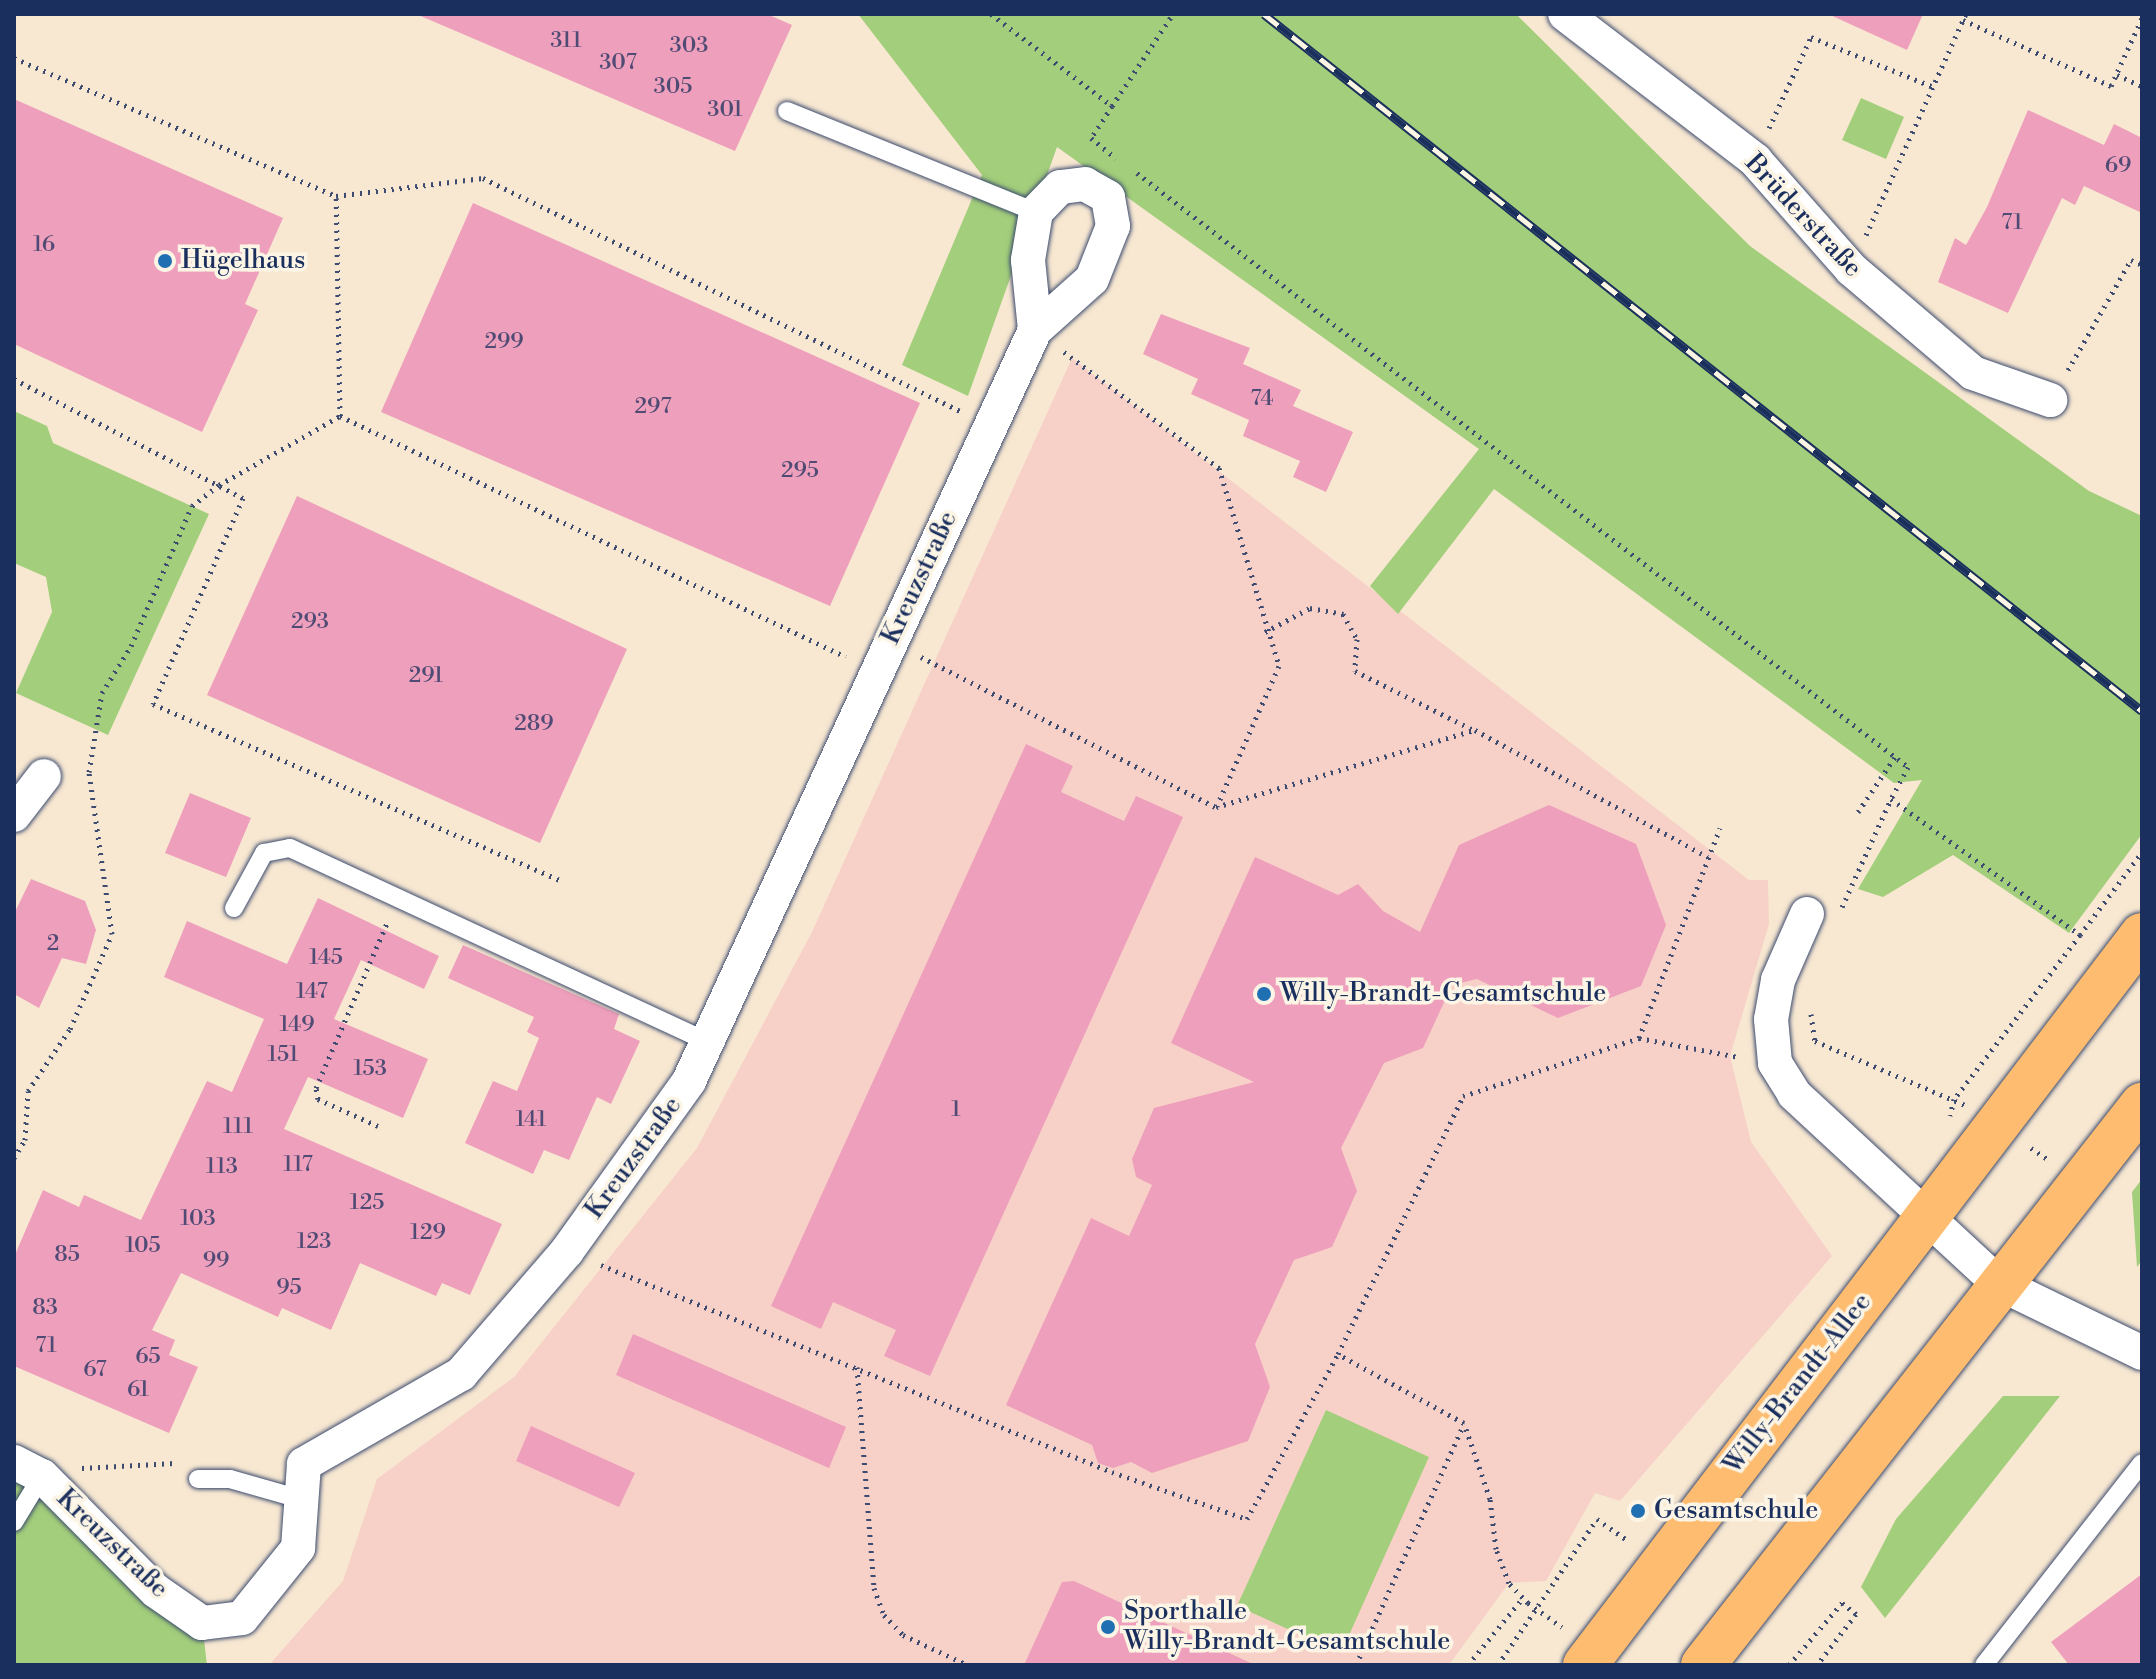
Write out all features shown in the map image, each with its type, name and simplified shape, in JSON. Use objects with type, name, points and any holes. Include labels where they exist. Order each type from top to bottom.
[{"type":"main road","name":"Willy-Brandt-Allee","points":[[1585,1665],[1660,1562],[1999,1126],[2142,935]]},
{"type":"main road","points":[[1703,1665],[1998,1283],[2142,1105]]},
{"type":"street","name":"Brüderstraße","points":[[1565,14],[1755,160],[1851,269],[1973,373],[2050,400]]},
{"type":"street","name":"Kreuzstraße","points":[[28,1469],[156,1591],[202,1623],[242,1618],[285,1570],[298,1548],[304,1464],[461,1374],[567,1251],[689,1081],[1035,330],[1092,279],[1113,226],[1108,197],[1085,184],[1060,187],[1036,212]]},
{"type":"street","points":[[1035,330],[1028,260],[1036,212]]},
{"type":"street","points":[[14,815],[44,776]]},
{"type":"street","points":[[1822,916],[1778,980],[1771,1019],[1775,1063],[1794,1094],[1998,1283],[2142,1353]]},
{"type":"lane","points":[[787,111],[1036,212]]},
{"type":"lane","points":[[234,908],[264,853],[275,846],[399,896],[707,1042]]},
{"type":"lane","points":[[1984,1665],[2142,1463]]},
{"type":"lane","points":[[14,1522],[28,1469]]},
{"type":"lane","points":[[198,1479],[230,1479],[300,1499]]},
{"type":"path","points":[[991,14],[1112,106]]},
{"type":"path","points":[[1173,14],[1091,138],[1908,767],[1822,916]]},
{"type":"path","points":[[1851,269],[1931,86],[1965,17],[2111,86],[2142,18]]},
{"type":"path","points":[[1755,160],[1811,37],[1931,86]]},
{"type":"path","points":[[14,58],[336,196],[483,178],[991,426]]},
{"type":"path","points":[[2117,75],[2142,86]]},
{"type":"path","points":[[336,196],[340,416]]},
{"type":"path","points":[[2050,400],[2131,260],[2142,265]]},
{"type":"path","points":[[1035,330],[1219,468],[1265,632],[1279,666],[1216,807]]},
{"type":"path","points":[[14,379],[243,498],[153,704],[562,881]]},
{"type":"path","points":[[14,1158],[25,1140],[28,1091],[70,1029],[112,934],[89,772],[102,693],[131,646],[192,506],[219,485],[340,416]]},
{"type":"path","points":[[340,416],[1216,807],[1475,730]]},
{"type":"path","points":[[1265,632],[1310,608],[1343,614],[1357,639],[1355,671],[1475,730],[1708,857]]},
{"type":"path","points":[[1858,812],[1895,757]]},
{"type":"path","points":[[1891,799],[2080,935]]},
{"type":"path","points":[[1639,1038],[1720,828]]},
{"type":"path","points":[[1947,1128],[1954,1099],[2142,852]]},
{"type":"path","points":[[378,1126],[318,1099],[316,1088],[399,896]]},
{"type":"path","points":[[1810,1009],[1815,1041],[1954,1099],[2080,1181]]},
{"type":"path","points":[[567,1251],[1247,1519],[1338,1354],[1463,1096],[1639,1038],[1775,1063]]},
{"type":"path","points":[[1338,1354],[1464,1423],[1490,1499],[1496,1549],[1522,1599],[1548,1617]]},
{"type":"path","points":[[857,1367],[874,1588],[884,1615],[903,1635],[968,1665]]},
{"type":"path","points":[[1356,1665],[1464,1423]]},
{"type":"path","points":[[28,1469],[103,1463],[195,1463],[198,1479]]},
{"type":"path","points":[[1498,1665],[1597,1519],[1660,1562]]},
{"type":"path","points":[[1468,1665],[1522,1599]]},
{"type":"path","points":[[1789,1665],[1842,1603],[1856,1614],[1817,1665]]},
{"type":"shaded area","name":"Willy-Brandt-Gesamtschule","points":[[1072,358],[1749,880],[1768,880],[1769,924],[1730,1056],[1751,1142],[1832,1256],[1620,1501],[1595,1493],[1546,1581],[1509,1583],[1449,1665],[269,1665],[343,1581],[377,1479],[514,1377],[697,1148],[812,932]]},
{"type":"green space","points":[[858,14],[1516,14],[1750,246],[2089,491],[2142,516],[2142,834],[2069,933],[1953,855],[1883,897],[1858,889],[1922,780],[1894,783],[1494,489],[1398,614],[1370,586],[1479,449],[1057,147],[968,396],[902,365],[982,175]]},
{"type":"green space","points":[[1861,98],[1904,117],[1886,159],[1842,140]]},
{"type":"green space","points":[[14,411],[47,426],[53,443],[209,514],[108,735],[16,693],[52,612],[46,577],[14,563]]},
{"type":"green space","points":[[2142,1179],[2142,1260],[2137,1267],[2132,1192]]},
{"type":"green space","points":[[2003,1396],[2060,1396],[1885,1618],[1861,1587],[1896,1519]]},
{"type":"green space","points":[[1326,1410],[1429,1457],[1341,1653],[1237,1606]]},
{"type":"green space","points":[[14,1462],[202,1623],[207,1665],[14,1665]]},
{"type":"building","points":[[416,14],[767,14],[792,25],[735,151]]},
{"type":"building","points":[[1828,14],[1923,14],[1907,50]]},
{"type":"building","name":"Hügelhaus","points":[[14,99],[283,218],[245,304],[258,310],[202,432],[14,344]]},
{"type":"building","points":[[2028,110],[2104,145],[2114,124],[2142,138],[2142,213],[2084,186],[2075,205],[2062,198],[2008,313],[1938,282],[1955,238],[1966,245],[1987,207]]},
{"type":"building","points":[[473,203],[920,403],[830,606],[381,412]]},
{"type":"building","points":[[1161,314],[1250,348],[1243,364],[1301,390],[1293,406],[1353,432],[1326,492],[1293,477],[1300,461],[1243,436],[1249,420],[1191,394],[1198,379],[1143,354]]},
{"type":"building","points":[[297,496],[627,649],[540,843],[207,695]]},
{"type":"building","points":[[1026,744],[1073,766],[1061,792],[1124,821],[1136,796],[1183,817],[930,1376],[884,1356],[896,1330],[833,1302],[821,1329],[771,1306]]},
{"type":"building","points":[[190,793],[251,818],[226,877],[165,853]]},
{"type":"building","points":[[1549,805],[1636,844],[1666,925],[1641,986],[1558,1018],[1477,979],[1452,985],[1423,1048],[1384,1063],[1341,1148],[1357,1191],[1332,1247],[1294,1260],[1255,1344],[1270,1387],[1248,1441],[1152,1473],[1131,1462],[1113,1468],[1098,1463],[1092,1445],[1006,1405],[1091,1218],[1129,1236],[1152,1185],[1136,1177],[1132,1159],[1154,1108],[1254,1082],[1171,1043],[1255,857],[1338,895],[1358,884],[1383,911],[1420,932],[1459,845]]},
{"type":"building","points":[[31,879],[85,901],[96,930],[86,964],[62,958],[39,1008],[14,994],[14,914]]},
{"type":"building","points":[[318,898],[439,956],[424,989],[361,960],[334,1019],[428,1059],[403,1118],[308,1077],[284,1129],[502,1224],[470,1295],[442,1283],[436,1296],[360,1263],[331,1330],[282,1308],[278,1317],[181,1273],[152,1330],[175,1340],[169,1355],[198,1367],[169,1433],[14,1366],[14,1257],[43,1190],[79,1207],[84,1195],[141,1220],[207,1081],[232,1092],[264,1019],[164,977],[187,921],[287,964]]},
{"type":"building","points":[[463,945],[619,1014],[614,1029],[640,1041],[611,1104],[597,1097],[569,1160],[544,1150],[533,1174],[465,1143],[493,1081],[517,1091],[539,1038],[527,1032],[534,1017],[448,978]]},
{"type":"building","points":[[633,1334],[846,1427],[829,1468],[616,1375]]},
{"type":"building","points":[[531,1426],[635,1473],[619,1507],[516,1461]]},
{"type":"building","points":[[2142,1574],[2142,1665],[2069,1665],[2051,1642]]},
{"type":"building","name":"Sporthalle Willy-Brandt-Gesamtschule","points":[[1074,1581],[1255,1665],[1024,1665],[1062,1582]]},
{"type":"railway","points":[[1264,14],[2142,711]]},
{"type":"place","name":"Hügelhaus","points":[[165,261]]},
{"type":"place","name":"Willy-Brandt-Gesamtschule","points":[[1264,994]]},
{"type":"place","name":"Gesamtschule","points":[[1638,1511]]},
{"type":"place","name":"Sporthalle Willy-Brandt-Gesamtschule","points":[[1108,1627]]}]
